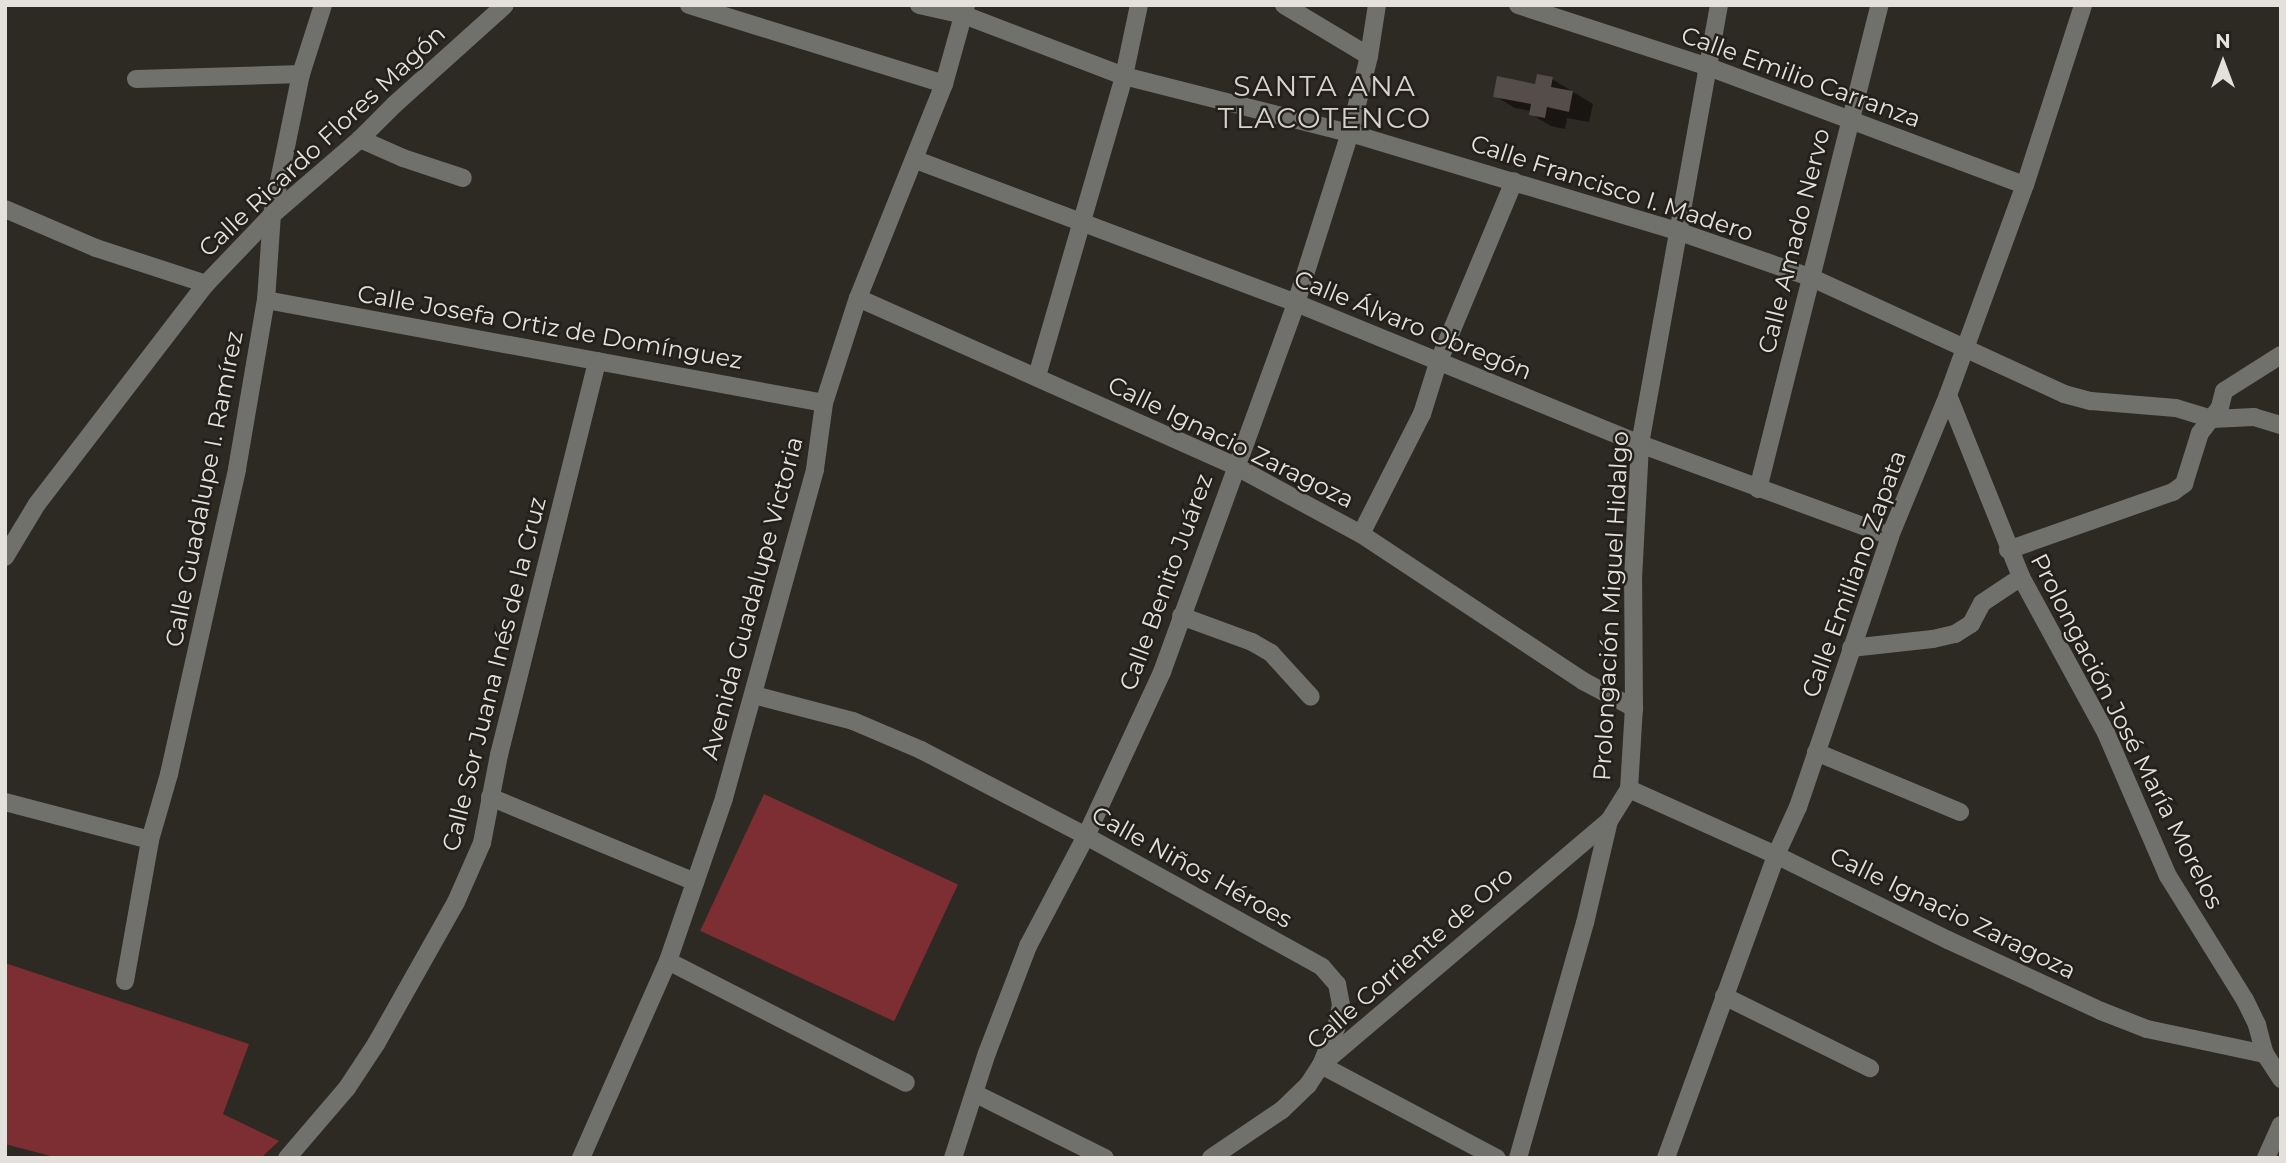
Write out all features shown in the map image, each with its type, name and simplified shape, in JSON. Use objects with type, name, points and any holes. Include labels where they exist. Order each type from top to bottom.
[{"type":"street","name":"Calle Guadalupe I. Ramírez","points":[[125,981],[150,840],[169,774],[237,469],[266,300],[272,215],[301,74],[323,5]]},
{"type":"street","name":"Calle Ricardo Flores Magón","points":[[5,557],[37,504],[206,284],[272,215],[360,139],[505,5]]},
{"type":"street","points":[[689,5],[944,84]]},
{"type":"street","name":"Calle Francisco I. Madero","points":[[919,5],[965,10],[1124,76],[1350,133],[1514,181],[1810,277],[2077,398],[2176,408],[2211,419],[2254,417],[2281,425]]},
{"type":"street","points":[[1037,376],[1124,76],[1139,5]]},
{"type":"street","points":[[1284,5],[1369,56]]},
{"type":"street","name":"Calle Benito Juárez","points":[[953,1158],[976,1094],[987,1053],[1028,946],[1086,836],[1162,672],[1296,303],[1350,133],[1369,56],[1377,5]]},
{"type":"street","name":"Prolongación Miguel Hidalgo","points":[[1518,1158],[1585,923],[1609,821],[1629,789],[1634,708],[1633,579],[1640,444],[1719,5]]},
{"type":"street","name":"Calle Amado Nervo","points":[[1758,489],[1880,5]]},
{"type":"street","name":"Calle Emiliano Zapata","points":[[1666,1158],[1776,855],[1798,807],[1891,536],[1948,395],[2025,185],[2084,5]]},
{"type":"street","name":"Calle Emilio Carranza","points":[[1524,6],[1706,66],[2025,185]]},
{"type":"street","name":"Avenida Guadalupe Victoria","points":[[581,1158],[668,961],[724,798],[815,469],[824,403],[858,298],[916,160],[944,84],[965,10]]},
{"type":"street","points":[[136,79],[301,74]]},
{"type":"street","points":[[360,139],[403,158],[463,178]]},
{"type":"street","name":"Calle Álvaro Obregón","points":[[916,160],[1296,303],[1640,444],[1891,536]]},
{"type":"street","points":[[1362,534],[1422,414],[1438,363],[1514,181]]},
{"type":"street","points":[[5,209],[96,248],[206,284]]},
{"type":"street","name":"Calle Ignacio Zaragoza","points":[[858,298],[1235,466],[1362,534],[1583,681],[1634,708]]},
{"type":"street","name":"Calle Josefa Ortiz de Domínguez","points":[[266,300],[824,403]]},
{"type":"street","points":[[2008,550],[2173,492],[2184,484],[2200,433],[2220,407],[2224,391],[2281,355]]},
{"type":"street","name":"Calle Sor Juana Inés de la Cruz","points":[[287,1158],[361,1066],[457,902],[482,843],[490,797],[597,361]]},
{"type":"street","name":"Prolongación José María Morelos","points":[[1948,395],[2021,578],[2106,733],[2168,876],[2245,1000],[2257,1025],[2265,1054],[2281,1079]]},
{"type":"street","points":[[1851,648],[1955,634],[1971,624],[1989,597],[2021,578]]},
{"type":"street","points":[[1181,616],[1252,642],[1271,653],[1311,697]]},
{"type":"street","name":"Calle Niños Héroes","points":[[754,695],[853,721],[921,750],[1086,836],[1322,967],[1337,984],[1341,1006],[1336,1028],[1321,1065]]},
{"type":"street","points":[[1816,752],[1960,812]]},
{"type":"street","name":"Calle Ignacio Zaragoza","points":[[1629,789],[1776,855],[1948,940],[2113,1016],[2147,1029],[2265,1054]]},
{"type":"street","points":[[490,797],[695,882]]},
{"type":"street","points":[[5,802],[150,840]]},
{"type":"street","name":"Calle Corriente de Oro","points":[[1212,1158],[1282,1110],[1308,1085],[1321,1065],[1609,821]]},
{"type":"street","points":[[668,961],[906,1083]]},
{"type":"street","points":[[1724,996],[1870,1068]]},
{"type":"street","points":[[1321,1065],[1497,1158]]},
{"type":"street","points":[[976,1094],[1105,1158]]},
{"type":"street","points":[[2266,1158],[2281,1125]]},
{"type":"shaded area","points":[[764,794],[958,884],[894,1021],[700,931]]},
{"type":"shaded area","points":[[5,963],[249,1044],[223,1114],[279,1141],[261,1158],[58,1158],[5,1144]]},
{"type":"building","points":[[1537,74],[1553,77],[1551,87],[1573,91],[1569,112],[1547,107],[1545,118],[1529,115],[1531,104],[1493,97],[1497,76],[1535,84]]},
{"type":"district","name":"SANTA ANA TLACOTENCO","points":[[1325,102]]}]
